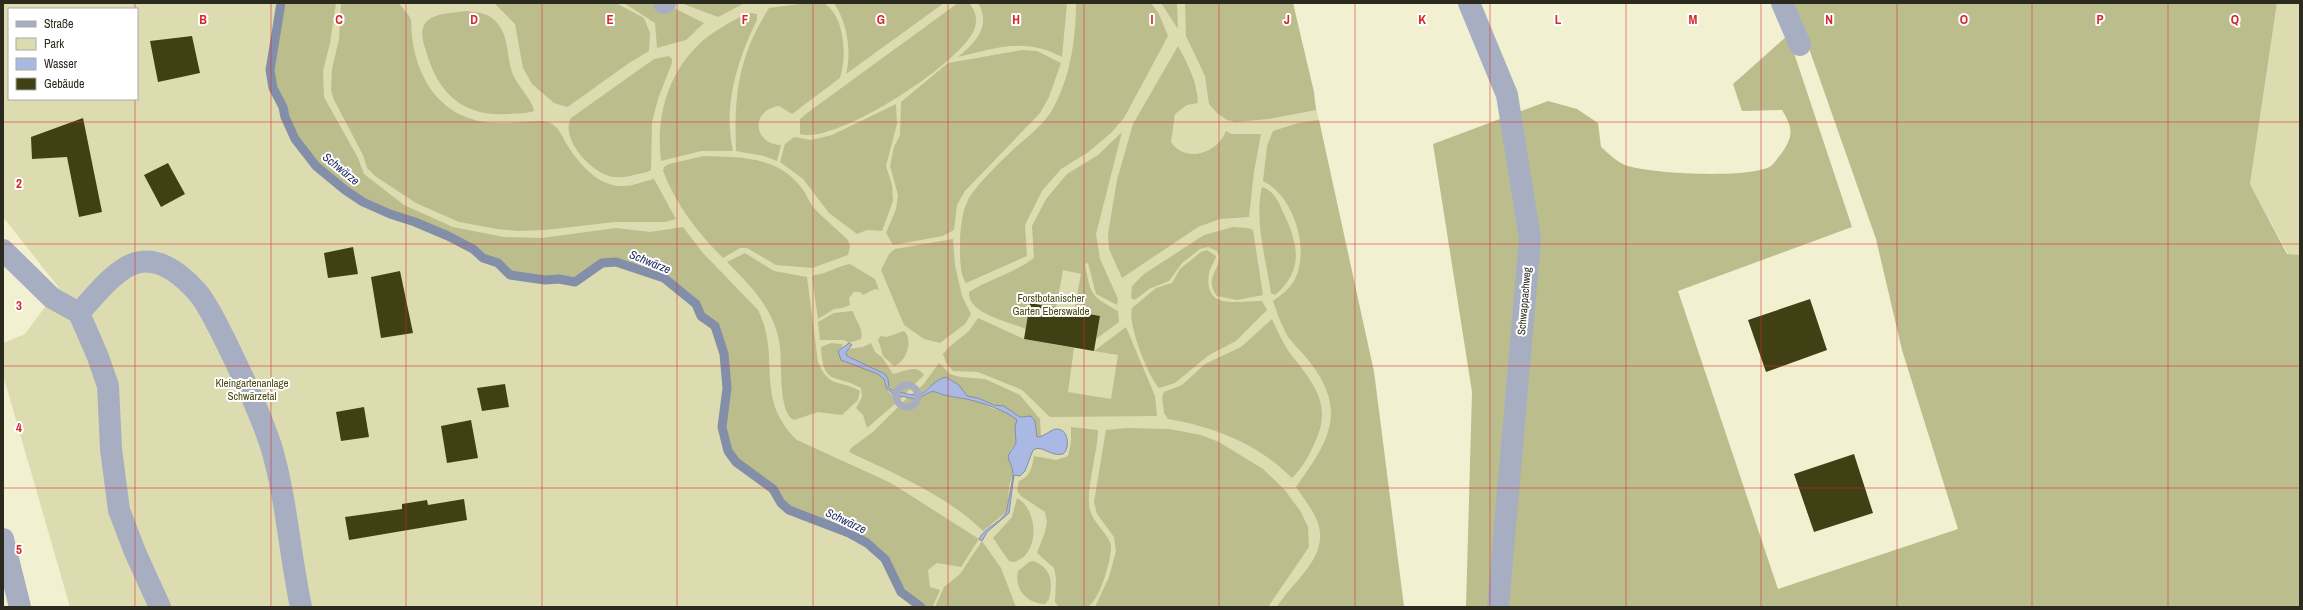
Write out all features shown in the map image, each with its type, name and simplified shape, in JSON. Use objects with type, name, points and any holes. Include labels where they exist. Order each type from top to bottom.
[{"type":"street","name":"Schwappachweg","points":[[1469,3],[1507,95],[1530,238],[1498,607]]},
{"type":"street","points":[[1782,3],[1800,45]]},
{"type":"street","points":[[3,250],[52,298],[79,313],[98,357],[108,386],[110,435],[119,510],[135,552],[160,607]]},
{"type":"street","points":[[79,313],[106,284],[123,269],[134,263],[143,262],[170,269],[181,276],[199,294],[215,320],[242,376],[271,447],[301,607]]},
{"type":"street","points":[[3,539],[20,607]]},
{"type":"green space","points":[[3,3],[1293,3],[1374,372],[1404,607],[70,607],[3,375],[3,343],[25,334],[59,288],[3,217]]},
{"type":"green space","points":[[281,3],[336,3],[330,43],[323,71],[324,97],[358,158],[364,174],[404,205],[453,227],[504,237],[542,238],[616,228],[650,232],[683,227],[703,253],[758,310],[765,328],[772,393],[776,408],[784,424],[797,440],[891,483],[979,539],[961,567],[937,563],[928,570],[930,587],[940,590],[933,606],[923,606],[908,596],[882,556],[872,547],[849,534],[789,510],[781,503],[773,489],[753,473],[744,468],[730,455],[725,442],[722,427],[727,388],[724,356],[718,332],[715,326],[701,316],[690,299],[664,278],[622,263],[610,261],[597,266],[575,282],[559,279],[545,280],[510,275],[498,263],[483,258],[473,249],[448,236],[363,202],[345,190],[316,166],[295,139],[285,117],[283,107],[273,88],[270,70]]},
{"type":"green space","points":[[341,3],[399,3],[411,20],[413,44],[417,61],[424,78],[433,93],[448,107],[467,118],[478,121],[511,123],[540,121],[553,124],[583,166],[598,179],[615,186],[628,186],[654,179],[676,219],[665,222],[615,222],[545,230],[518,231],[459,222],[416,203],[375,176],[367,168],[363,155],[334,100],[331,90],[332,69],[339,39]]},
{"type":"green space","points":[[494,3],[616,3],[644,18],[650,33],[649,51],[629,63],[569,106],[567,107],[554,103],[532,84],[523,68],[515,24]]},
{"type":"green space","points":[[624,3],[664,3],[704,23],[686,40],[657,48],[655,23]]},
{"type":"green space","points":[[681,3],[745,3],[718,17]]},
{"type":"green space","points":[[807,3],[825,4],[832,10],[837,18],[843,38],[844,49],[840,78],[792,114],[779,106],[770,109],[763,114],[760,120],[760,133],[765,139],[772,143],[781,145],[777,161],[764,156],[736,151],[737,94],[744,60],[750,43],[769,8]]},
{"type":"green space","points":[[834,3],[944,3],[846,74],[848,65],[847,37],[842,19]]},
{"type":"green space","points":[[958,3],[970,4],[975,13],[976,23],[974,30],[964,44],[946,62],[923,80],[867,115],[841,127],[817,134],[800,134],[800,119],[807,113]]},
{"type":"green space","points":[[978,3],[1067,3],[1062,57],[1035,47],[1010,46],[958,57],[970,46],[980,33],[983,19],[982,11]]},
{"type":"green space","points":[[1076,3],[1151,3],[1159,14],[1168,36],[1124,118],[1111,133],[1087,153],[1061,169],[1042,191],[1025,225],[1027,256],[966,283],[961,271],[960,236],[961,223],[966,205],[971,194],[983,180],[1005,157],[1039,126],[1051,112],[1058,100],[1071,59],[1075,31]]},
{"type":"green space","points":[[1161,3],[1177,3],[1178,29]]},
{"type":"green space","points":[[1185,3],[1293,3],[1314,92],[1316,110],[1268,119],[1236,122],[1227,120],[1217,113],[1209,104],[1205,76],[1186,36]]},
{"type":"green space","points":[[1793,3],[2277,3],[2250,184],[2287,254],[2300,255],[2300,607],[1466,607],[1472,392],[1433,144],[1548,101],[1577,109],[1598,123],[1601,147],[1616,160],[1625,165],[1655,171],[1700,174],[1743,173],[1760,170],[1771,166],[1781,154],[1790,137],[1790,127],[1782,110],[1742,111],[1733,84],[1788,35],[1852,227],[1678,291],[1778,589],[1958,529],[1902,350],[1876,239]]},
{"type":"green space","points":[[2277,3],[2300,3],[2300,255],[2288,254],[2250,184]]},
{"type":"green space","points":[[465,11],[487,15],[498,24],[504,36],[514,77],[532,104],[534,111],[525,113],[493,114],[478,111],[466,107],[445,91],[431,66],[422,36],[423,28],[427,21],[435,16]]},
{"type":"green space","points":[[751,13],[757,14],[757,20],[743,51],[731,101],[730,134],[733,151],[701,151],[661,161],[661,121],[665,102],[672,83],[681,66],[692,51],[707,37],[734,20]]},
{"type":"green space","points":[[1178,46],[1194,80],[1198,103],[1187,105],[1175,114],[1171,142],[1177,149],[1185,153],[1193,154],[1209,150],[1222,139],[1226,131],[1231,134],[1261,134],[1254,172],[1249,217],[1220,219],[1198,227],[1122,278],[1109,249],[1108,234],[1117,180],[1133,124]]},
{"type":"green space","points":[[1022,50],[1037,51],[1061,63],[1049,97],[1040,113],[965,191],[957,205],[954,230],[943,236],[893,245],[886,233],[896,209],[898,195],[890,166],[894,147],[900,135],[901,102],[948,63]]},
{"type":"green space","points":[[669,56],[672,59],[672,63],[658,99],[652,122],[651,170],[629,176],[615,177],[598,170],[581,155],[574,146],[570,136],[569,127],[571,118],[654,59]]},
{"type":"green space","points":[[896,104],[897,124],[886,166],[892,185],[893,201],[882,231],[867,230],[857,234],[829,213],[803,179],[780,162],[785,144],[794,137],[811,140],[832,135]]},
{"type":"green space","points":[[1319,120],[1374,372],[1404,607],[1277,607],[1306,570],[1318,550],[1320,539],[1319,527],[1309,506],[1296,487],[1317,456],[1325,441],[1330,426],[1331,411],[1328,396],[1321,379],[1309,361],[1289,338],[1282,325],[1273,301],[1288,289],[1295,279],[1301,253],[1300,239],[1291,211],[1283,198],[1274,188],[1263,181],[1267,146],[1273,131],[1298,123]]},
{"type":"green space","name":"Forstbotanischer Garten Eberswalde","points":[[1122,132],[1096,234],[1100,259],[1118,299],[1117,305],[1096,294],[1088,263],[1085,264],[1093,294],[1118,311],[1119,322],[1096,339],[1100,316],[1074,311],[1081,274],[1063,270],[1056,308],[1026,329],[982,312],[970,300],[969,292],[1018,268],[1034,258],[1032,226],[1046,199],[1067,174],[1098,155]]},
{"type":"green space","points":[[704,156],[756,160],[780,169],[800,186],[813,207],[848,240],[850,246],[848,255],[812,268],[776,265],[747,248],[740,248],[723,258],[688,218],[674,195],[663,171],[664,167],[669,164]]},
{"type":"green space","points":[[1262,187],[1269,191],[1277,200],[1288,223],[1295,245],[1295,266],[1291,276],[1285,286],[1275,295],[1271,293],[1260,227],[1259,213]]},
{"type":"green space","points":[[1233,227],[1248,228],[1253,230],[1263,295],[1237,300],[1217,296],[1213,290],[1212,280],[1219,257],[1217,251],[1208,247],[1200,249],[1182,263],[1169,281],[1149,289],[1135,300],[1131,298],[1132,286],[1144,274],[1204,235]]},
{"type":"green space","points":[[953,239],[955,265],[962,296],[971,314],[965,324],[940,343],[924,339],[904,325],[881,270],[889,254],[895,249]]},
{"type":"green space","points":[[1207,250],[1216,256],[1209,273],[1209,285],[1212,294],[1217,299],[1234,302],[1262,301],[1267,310],[1236,341],[1209,355],[1175,383],[1159,388],[1149,373],[1135,337],[1131,316],[1132,308],[1156,288],[1172,283],[1180,269],[1201,252]]},
{"type":"green space","points":[[745,253],[774,271],[807,277],[818,362],[822,371],[831,380],[853,387],[860,391],[858,400],[842,415],[818,412],[794,420],[789,416],[785,408],[783,398],[778,334],[768,311],[761,300],[745,280],[727,262]]},
{"type":"green space","points":[[850,264],[875,279],[879,290],[875,289],[863,295],[860,292],[854,292],[849,298],[850,305],[843,308],[834,309],[818,319],[812,277],[814,275]]},
{"type":"green space","points":[[853,311],[861,331],[861,339],[849,343],[844,340],[820,340],[818,322],[834,313]]},
{"type":"green space","points":[[978,318],[1024,339],[1074,348],[1068,392],[1111,399],[1118,355],[1094,351],[1126,327],[1155,396],[1157,416],[1050,417],[1022,390],[978,372],[953,371],[946,363],[943,354],[969,331]]},
{"type":"green space","points":[[1272,319],[1281,339],[1314,387],[1319,396],[1321,407],[1322,417],[1320,429],[1315,442],[1305,461],[1292,478],[1279,466],[1250,446],[1219,432],[1185,422],[1168,419],[1164,413],[1162,397],[1164,392],[1182,385],[1205,364],[1241,347]]},
{"type":"green space","points":[[904,331],[908,340],[907,351],[902,360],[894,366],[883,356],[878,339],[881,336],[887,337]]},
{"type":"green space","points":[[831,343],[842,344],[843,346],[839,350],[845,362],[865,368],[880,375],[885,380],[888,391],[903,397],[867,428],[863,415],[856,408],[862,397],[861,388],[832,377],[824,368],[821,347]]},
{"type":"green space","points":[[871,343],[875,352],[882,357],[893,374],[914,369],[921,371],[924,375],[905,394],[892,391],[882,373],[846,355],[848,349],[863,347]]},
{"type":"green space","points":[[939,363],[950,374],[960,377],[985,379],[1020,395],[1040,419],[1041,437],[1036,436],[1035,421],[1031,416],[1020,418],[1002,407],[968,396],[950,379],[939,381],[921,393],[910,396],[923,385]]},
{"type":"green space","points":[[933,391],[938,394],[979,402],[994,409],[1005,411],[1018,420],[1016,443],[1011,449],[1009,459],[1013,472],[1009,487],[1008,507],[1005,513],[983,531],[969,518],[937,496],[902,477],[849,452],[851,448],[873,432],[907,398],[926,395]]},
{"type":"green space","points":[[1071,427],[1098,430],[1090,483],[1089,503],[1092,515],[1107,536],[1111,545],[1110,559],[1101,588],[1092,603],[1087,607],[1081,608],[1059,607],[1055,602],[1056,578],[1054,568],[1037,553],[1047,522],[1045,512],[1021,496],[1017,491],[1019,481],[1026,477],[1030,471],[1034,456],[1056,460],[1068,456],[1071,442]]},
{"type":"green space","points":[[1127,428],[1169,429],[1201,435],[1219,442],[1263,469],[1284,489],[1301,512],[1308,527],[1309,547],[1268,607],[1095,607],[1109,577],[1116,551],[1114,537],[1097,514],[1094,502],[1106,430]]},
{"type":"green space","points":[[1017,498],[1024,504],[1029,512],[1033,522],[1034,532],[1029,551],[1022,558],[1014,562],[1009,561],[993,538],[1012,517]]},
{"type":"green space","points":[[982,541],[1001,568],[1016,607],[935,607],[944,587],[960,574]]},
{"type":"green space","points":[[1033,561],[1044,568],[1050,576],[1051,587],[1049,599],[1045,604],[1032,601],[1027,598],[1023,594],[1018,584],[1018,571],[1029,562]]},
{"type":"water","points":[[849,343],[852,345],[846,352],[847,356],[885,374],[888,379],[889,388],[896,392],[912,395],[923,393],[935,382],[946,377],[959,385],[967,396],[978,398],[994,405],[1004,406],[1020,417],[1031,416],[1035,421],[1037,437],[1055,429],[1061,430],[1066,436],[1067,448],[1063,454],[1054,454],[1043,449],[1033,450],[1025,471],[1020,476],[1014,475],[1009,513],[987,532],[982,541],[979,539],[988,528],[1000,520],[1006,513],[1013,473],[1008,456],[1016,443],[1015,426],[1017,420],[1007,413],[986,405],[933,391],[916,399],[895,395],[887,389],[884,379],[878,374],[841,360],[838,351]]},
{"type":"building","points":[[192,36],[200,73],[158,82],[150,41]]},
{"type":"building","points":[[83,118],[102,212],[79,217],[67,157],[32,159],[31,137]]},
{"type":"building","points":[[168,163],[185,194],[161,207],[144,175]]},
{"type":"building","points":[[353,247],[358,274],[328,278],[324,253]]},
{"type":"building","points":[[400,271],[413,333],[381,338],[371,277]]},
{"type":"building","points":[[1810,299],[1827,350],[1766,372],[1748,320]]},
{"type":"building","points":[[1030,303],[1100,316],[1094,351],[1024,339]]},
{"type":"building","points":[[505,384],[509,407],[482,411],[477,388]]},
{"type":"building","points":[[364,407],[369,437],[341,441],[336,412]]},
{"type":"building","points":[[471,420],[478,458],[447,463],[441,426]]},
{"type":"building","points":[[1854,454],[1873,513],[1814,532],[1794,474]]},
{"type":"building","points":[[464,499],[467,520],[349,540],[345,517],[402,509],[402,504],[427,500],[428,505]]},
{"type":"waterway","name":"Schwärze","points":[[281,3],[270,70],[273,88],[283,107],[285,117],[295,139],[316,166],[345,190],[363,202],[448,236],[473,249],[483,258],[498,263],[510,275],[545,280],[559,279],[575,282],[602,263],[616,262],[664,278],[696,304],[701,316],[715,326],[724,354],[727,388],[722,427],[728,451],[736,462],[773,489],[781,503],[789,510],[849,533],[867,543],[885,559],[901,592],[921,607]]},
{"type":"park label","name":"Kleingartenanlage Schwärzetal","points":[[252,389]]}]
